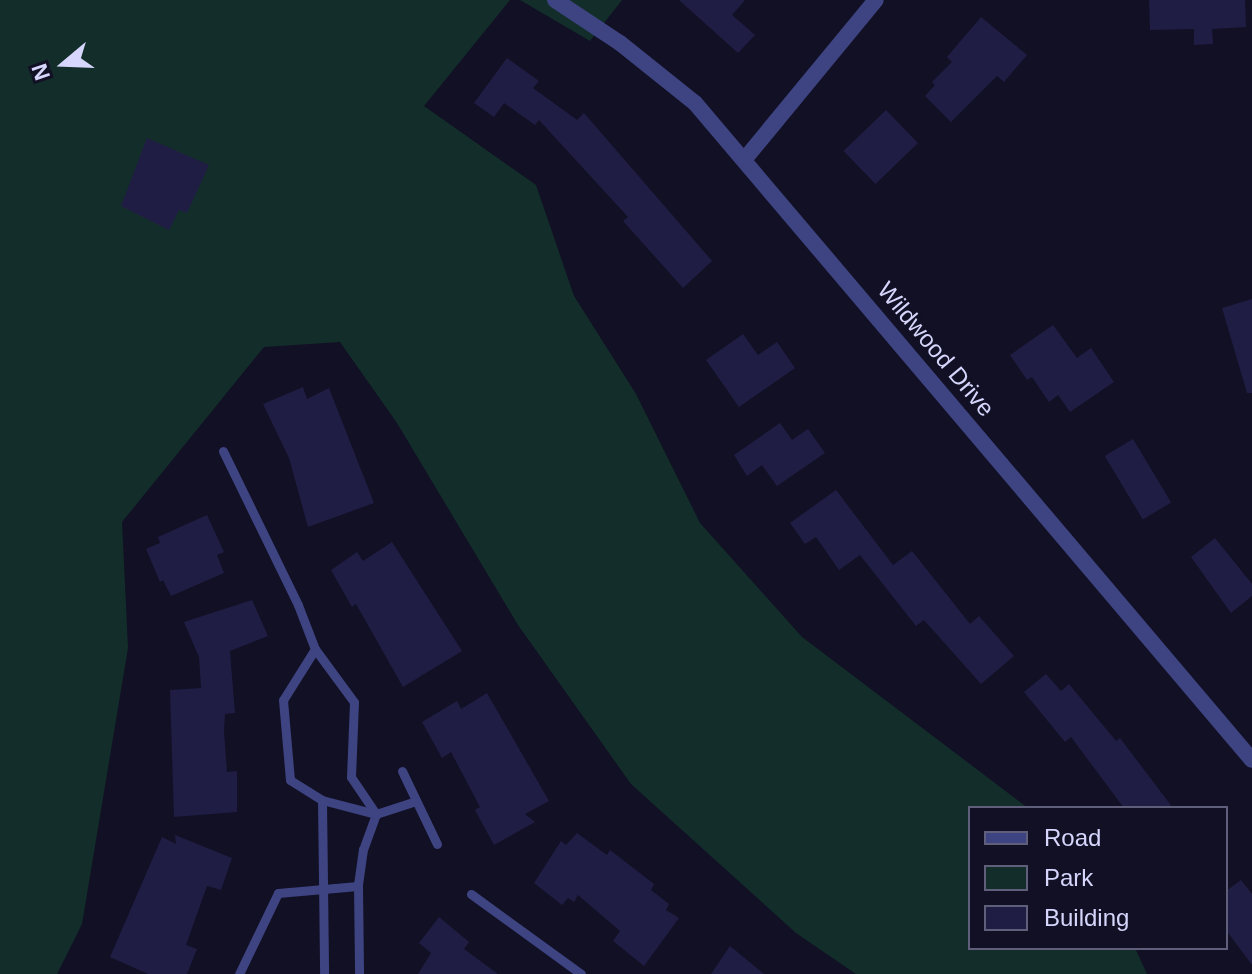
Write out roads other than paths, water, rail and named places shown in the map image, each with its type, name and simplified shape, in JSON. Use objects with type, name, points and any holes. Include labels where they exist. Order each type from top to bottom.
[{"type":"street","name":"Wildwood Drive","points":[[555,0],[620,43],[695,103],[1252,760]]},
{"type":"street","points":[[744,160],[876,0]]},
{"type":"lane","points":[[223,451],[298,605],[315,649],[354,702],[351,777],[376,814]]},
{"type":"lane","points":[[315,649],[283,700],[290,780],[322,800],[376,814],[416,801]]},
{"type":"lane","points":[[402,771],[437,844]]},
{"type":"lane","points":[[322,800],[324,974]]},
{"type":"lane","points":[[359,974],[358,886],[363,849],[376,814]]},
{"type":"lane","points":[[239,974],[278,893],[358,886]]},
{"type":"lane","points":[[471,894],[581,974]]}]
